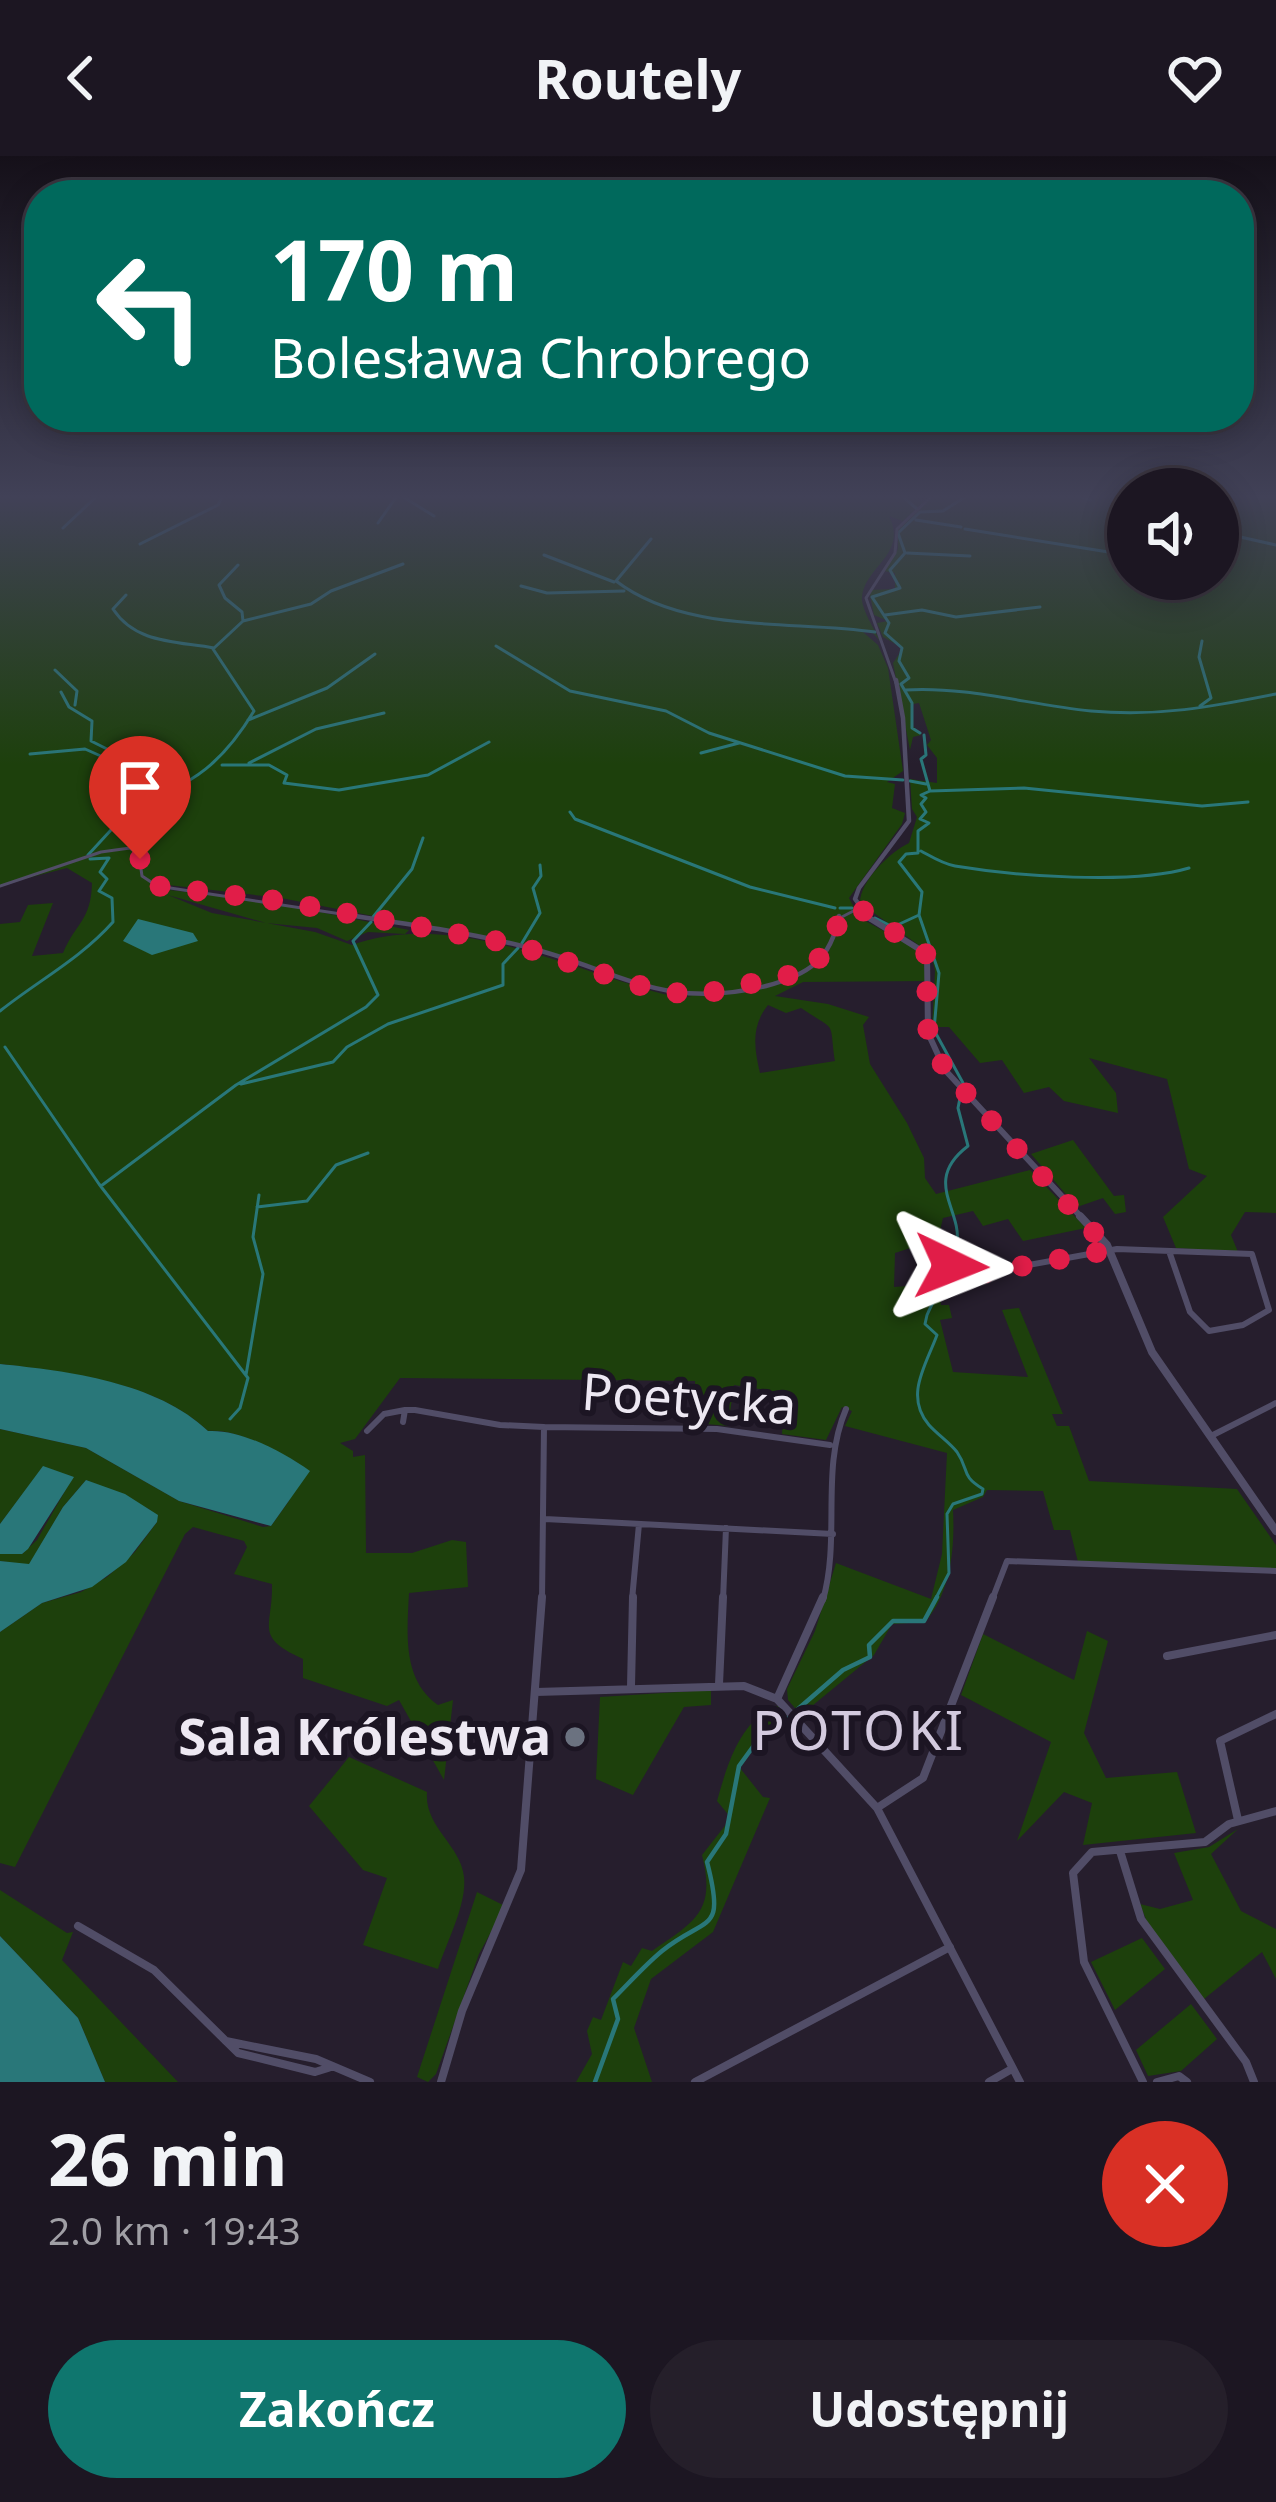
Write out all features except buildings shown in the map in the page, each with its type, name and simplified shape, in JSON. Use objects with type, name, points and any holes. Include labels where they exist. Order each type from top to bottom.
[{"type":"street","points":[[874,585],[866,598],[893,670],[903,718],[909,821],[856,891],[859,908],[926,954],[928,1033],[945,1070],[1110,1250],[1152,1352],[1214,1435],[1276,1531]]},
{"type":"street","points":[[0,886],[65,870],[105,850],[130,848],[140,855],[142,875],[157,886],[280,901],[513,944],[637,985],[693,996],[809,971],[835,938],[839,915],[859,908]]},
{"type":"street","points":[[951,1266],[984,1273],[1110,1250],[1169,1251],[1252,1254],[1270,1310],[1211,1334],[1194,1323],[1169,1251]]},
{"type":"street","points":[[1214,1435],[1276,1403]]},
{"type":"street","points":[[777,1699],[805,1647],[830,1570],[834,1534],[830,1445],[846,1409]]},
{"type":"street","points":[[367,1431],[384,1414],[405,1410],[403,1422]]},
{"type":"street","name":"Poetycka","points":[[405,1410],[544,1427],[716,1429],[830,1445]]},
{"type":"street","points":[[441,2082],[462,2011],[521,1870],[545,1519],[544,1427]]},
{"type":"street","points":[[545,1519],[834,1534]]},
{"type":"street","points":[[631,1689],[630,1628],[639,1524]]},
{"type":"street","points":[[718,1685],[726,1528]]},
{"type":"street","points":[[877,1808],[923,1778],[1007,1561],[1276,1571]]},
{"type":"street","points":[[1167,1656],[1276,1635]]},
{"type":"street","points":[[536,1692],[718,1685],[744,1686],[777,1699],[877,1808],[1020,2082]]},
{"type":"street","points":[[1238,1820],[1220,1741],[1276,1714]]},
{"type":"street","points":[[1143,2082],[1084,1962],[1072,1887],[1079,1862],[1092,1852],[1205,1842],[1238,1820],[1276,1811]]},
{"type":"street","points":[[1120,1850],[1142,1919],[1246,2062],[1254,2082]]},
{"type":"street","points":[[78,1926],[154,1970],[226,2041],[253,2060],[317,2072],[328,2068],[370,2082]]},
{"type":"street","points":[[695,2082],[950,1947]]},
{"type":"street","points":[[989,2082],[1012,2068]]},
{"type":"street","points":[[1157,2082],[1179,2076],[1187,2082]]},
{"type":"shaded area","points":[[0,585],[866,585],[862,597],[866,613],[880,641],[870,630],[863,632],[878,645],[888,668],[903,771],[887,782],[895,784],[892,808],[905,813],[849,898],[860,918],[922,952],[926,981],[803,982],[775,996],[828,1004],[869,1017],[863,1025],[870,1064],[907,1123],[924,1158],[925,1178],[936,1194],[1030,1170],[1086,1228],[1023,1241],[1008,1219],[983,1226],[973,1211],[943,1218],[938,1239],[895,1253],[894,1287],[923,1285],[939,1291],[941,1305],[949,1305],[952,1318],[940,1320],[953,1372],[1028,1377],[1002,1310],[1019,1308],[1063,1414],[1052,1414],[1057,1426],[1069,1426],[1089,1481],[1237,1489],[1276,1545],[1276,1569],[1078,1562],[1070,1530],[1054,1530],[1043,1491],[987,1490],[983,1497],[953,1510],[950,1569],[941,1597],[925,1622],[892,1624],[874,1655],[801,1715],[788,1700],[787,1689],[815,1631],[836,1563],[931,1599],[942,1554],[947,1453],[845,1426],[852,1411],[842,1407],[826,1440],[782,1434],[784,1393],[734,1385],[728,1426],[696,1423],[695,1381],[400,1378],[355,1439],[340,1443],[353,1451],[353,1457],[365,1455],[366,1553],[412,1553],[452,1540],[466,1542],[468,1587],[409,1593],[412,1669],[426,1695],[438,1705],[453,1700],[444,1780],[399,1700],[387,1706],[303,1678],[303,1659],[271,1637],[272,1584],[234,1574],[247,1547],[244,1541],[193,1527],[185,1534],[15,1867],[0,1863],[0,1632],[42,1603],[81,1592],[107,1577],[134,1553],[157,1522],[149,1509],[86,1480],[63,1507],[29,1565],[0,1561],[0,1554],[22,1554],[37,1540],[73,1477],[43,1467],[0,1524],[0,1429],[86,1448],[179,1501],[263,1527],[271,1526],[289,1501],[298,1463],[243,1437],[208,1431],[187,1414],[138,1390],[0,1364],[0,924],[20,922],[28,905],[53,903],[32,956],[63,953],[86,914],[92,883],[67,868],[0,885]],"holes":[[[168,885],[281,898],[527,946],[692,997],[656,992],[486,941],[418,934],[352,945],[266,923],[317,928],[347,941],[368,932],[405,934],[409,930],[270,902],[169,890]],[[168,895],[266,923],[212,913]],[[768,1005],[786,1013],[801,1008],[830,1028],[835,1061],[760,1073],[755,1038]]]},
{"type":"shaded area","points":[[895,585],[1107,585],[1107,600],[1239,600],[1239,585],[1276,585],[1276,1213],[1245,1212],[1231,1235],[1238,1252],[1176,1248],[1163,1217],[1207,1176],[1189,1169],[1167,1079],[1089,1058],[1116,1093],[1118,1113],[1064,1101],[1049,1087],[1024,1093],[1002,1060],[980,1063],[949,1027],[932,1027],[935,971],[931,954],[860,903],[877,868],[909,843],[917,817],[910,779],[937,783],[937,758],[927,745],[931,740],[919,703],[913,704],[911,724],[921,735],[913,737],[910,750],[893,663],[903,648],[883,637],[877,623],[888,621],[874,615],[869,590],[895,589]]},
{"type":"shaded area","points":[[138,919],[193,933],[198,941],[152,955],[123,941]]},
{"type":"shaded area","points":[[1073,1140],[1114,1196],[1124,1195],[1126,1212],[1115,1214],[1103,1198],[1077,1207],[1031,1154]]},
{"type":"shaded area","points":[[0,1364],[82,1375],[138,1390],[187,1414],[208,1431],[248,1438],[310,1471],[271,1526],[179,1501],[86,1448],[0,1429]]},
{"type":"shaded area","points":[[43,1466],[74,1477],[28,1549],[22,1554],[0,1554],[0,1524]]},
{"type":"shaded area","points":[[86,1480],[125,1494],[158,1515],[157,1522],[126,1562],[92,1587],[42,1603],[0,1632],[0,1561],[29,1564],[63,1507]]},
{"type":"shaded area","points":[[1087,1631],[1108,1641],[1084,1733],[1106,1778],[1177,1772],[1196,1833],[1083,1845],[1092,1803],[1064,1792],[1017,1841],[1051,1742],[961,1695],[983,1634],[1074,1680]]},
{"type":"shaded area","points":[[711,1690],[711,1705],[684,1707],[633,1795],[596,1779],[600,1697]]},
{"type":"shaded area","points":[[778,1706],[794,1724],[753,1749],[740,1768],[763,1797],[770,1798],[713,1932],[651,1979],[634,2028],[652,2082],[576,2082],[592,2054],[587,2031],[593,2017],[601,2020],[623,1962],[631,1966],[642,1948],[652,1951],[699,1913],[706,1889],[702,1855],[731,1818],[717,1801],[731,1759],[754,1721]]},
{"type":"shaded area","points":[[349,1757],[427,1792],[431,1816],[457,1855],[464,1877],[462,1900],[438,1969],[363,1945],[387,1878],[363,1870],[309,1806]]},
{"type":"shaded area","points":[[1238,1829],[1211,1854],[1241,1911],[1276,1929],[1276,1979],[1262,1952],[1204,1999],[1147,1922],[1140,1904],[1160,1909],[1193,1900],[1174,1853],[1209,1847]]},
{"type":"shaded area","points":[[0,1890],[67,1933],[73,1932],[62,1960],[178,2082],[105,2082],[78,2018],[0,1936]]},
{"type":"shaded area","points":[[477,1892],[505,1906],[479,1954],[436,2074],[428,2082],[417,2077]]},
{"type":"shaded area","points":[[0,1936],[78,2018],[105,2082],[0,2082]]},
{"type":"shaded area","points":[[1142,1938],[1165,1969],[1115,2010],[1091,1962]]},
{"type":"shaded area","points":[[1191,2004],[1217,2039],[1181,2071],[1148,2076],[1136,2050]]},
{"type":"waterway","points":[[219,585],[225,598],[242,612],[243,621]]},
{"type":"waterway","points":[[243,621],[311,604],[347,585]]},
{"type":"waterway","points":[[622,585],[674,610],[706,617],[875,632]]},
{"type":"waterway","points":[[898,585],[872,597],[889,623],[885,633],[902,648],[899,661],[909,678],[901,684],[912,703],[912,728],[920,733]]},
{"type":"waterway","points":[[521,586],[547,593],[624,591]]},
{"type":"waterway","points":[[126,595],[113,609],[133,629],[158,639],[214,648]]},
{"type":"waterway","points":[[885,615],[922,610],[956,617],[1040,607]]},
{"type":"waterway","points":[[243,621],[213,649],[254,711],[248,720]]},
{"type":"waterway","points":[[1200,706],[1211,698],[1199,657],[1202,641]]},
{"type":"waterway","points":[[496,646],[570,691],[666,711],[709,733],[845,776],[903,780]]},
{"type":"waterway","points":[[248,720],[327,688],[375,654]]},
{"type":"waterway","points":[[55,670],[77,691],[75,705]]},
{"type":"waterway","points":[[905,690],[952,691],[1116,713],[1184,710],[1276,694]]},
{"type":"waterway","points":[[61,692],[69,707],[92,721],[91,741],[107,749],[104,761],[137,776],[132,797],[115,816],[119,818]]},
{"type":"waterway","points":[[249,763],[316,729],[384,713]]},
{"type":"waterway","points":[[88,855],[122,818],[141,810],[136,801],[174,788],[206,769],[248,720]]},
{"type":"waterway","points":[[924,735],[926,755],[921,759],[930,791]]},
{"type":"waterway","points":[[222,765],[269,765],[287,775],[284,783],[339,790],[428,775],[489,742]]},
{"type":"waterway","points":[[701,753],[739,743]]},
{"type":"waterway","points":[[30,754],[85,749],[103,757]]},
{"type":"waterway","points":[[910,781],[926,784]]},
{"type":"waterway","points":[[930,791],[1024,788],[1202,806],[1248,802]]},
{"type":"waterway","points":[[919,915],[922,892],[899,862],[906,854],[918,853],[918,831],[929,823],[920,819],[926,812],[921,804],[926,798],[921,795],[930,791]]},
{"type":"waterway","points":[[570,812],[575,819],[750,887],[835,908]]},
{"type":"waterway","points":[[373,917],[412,869],[423,838]]},
{"type":"waterway","points":[[921,851],[955,866],[1040,876],[1137,876],[1189,868]]},
{"type":"waterway","points":[[0,1011],[113,922],[112,898],[99,891],[107,879],[100,872],[109,858],[90,859]]},
{"type":"waterway","points":[[522,943],[540,913],[533,888],[541,876],[540,865]]},
{"type":"waterway","points":[[840,908],[852,908]]},
{"type":"waterway","points":[[875,918],[893,927],[919,915]]},
{"type":"waterway","points":[[919,915],[939,973],[934,1030],[963,1083],[958,1108],[968,1146],[948,1171],[947,1195],[957,1243],[927,1315],[925,1324],[937,1335],[919,1380],[918,1403],[929,1425],[957,1452],[968,1476],[983,1489],[982,1494],[953,1504],[947,1514],[949,1573],[935,1600]]},
{"type":"waterway","points":[[101,1186],[236,1085],[366,1007],[378,995],[353,941],[371,922]]},
{"type":"waterway","points":[[241,1084],[333,1062],[347,1047],[388,1024],[503,985],[503,964],[518,948]]},
{"type":"waterway","points":[[5,1047],[99,1184],[248,1378],[240,1408],[230,1419]]},
{"type":"waterway","points":[[257,1207],[307,1201],[336,1165],[368,1153]]},
{"type":"waterway","points":[[257,1207],[259,1195]]},
{"type":"waterway","points":[[246,1375],[263,1274],[253,1237],[257,1207]]},
{"type":"waterway","points":[[798,1709],[843,1670],[870,1657],[869,1645],[893,1621],[924,1621],[937,1597]]},
{"type":"waterway","points":[[595,2082],[618,2019],[613,1999],[656,1956],[713,1913],[707,1862],[726,1834],[739,1766],[755,1744],[787,1718]]},
{"type":"place","name":"Sala Królestwa","points":[[575,1737]]},
{"type":"district","name":"POTOKI","points":[[859,1731]]},
{"type":"route","points":[[140,859],[142,875],[157,886],[280,901],[513,944],[637,985],[693,996],[734,991],[809,971],[835,938],[839,915],[859,908],[926,954],[928,1033],[945,1070],[1110,1250],[984,1273],[951,1266]]}]
